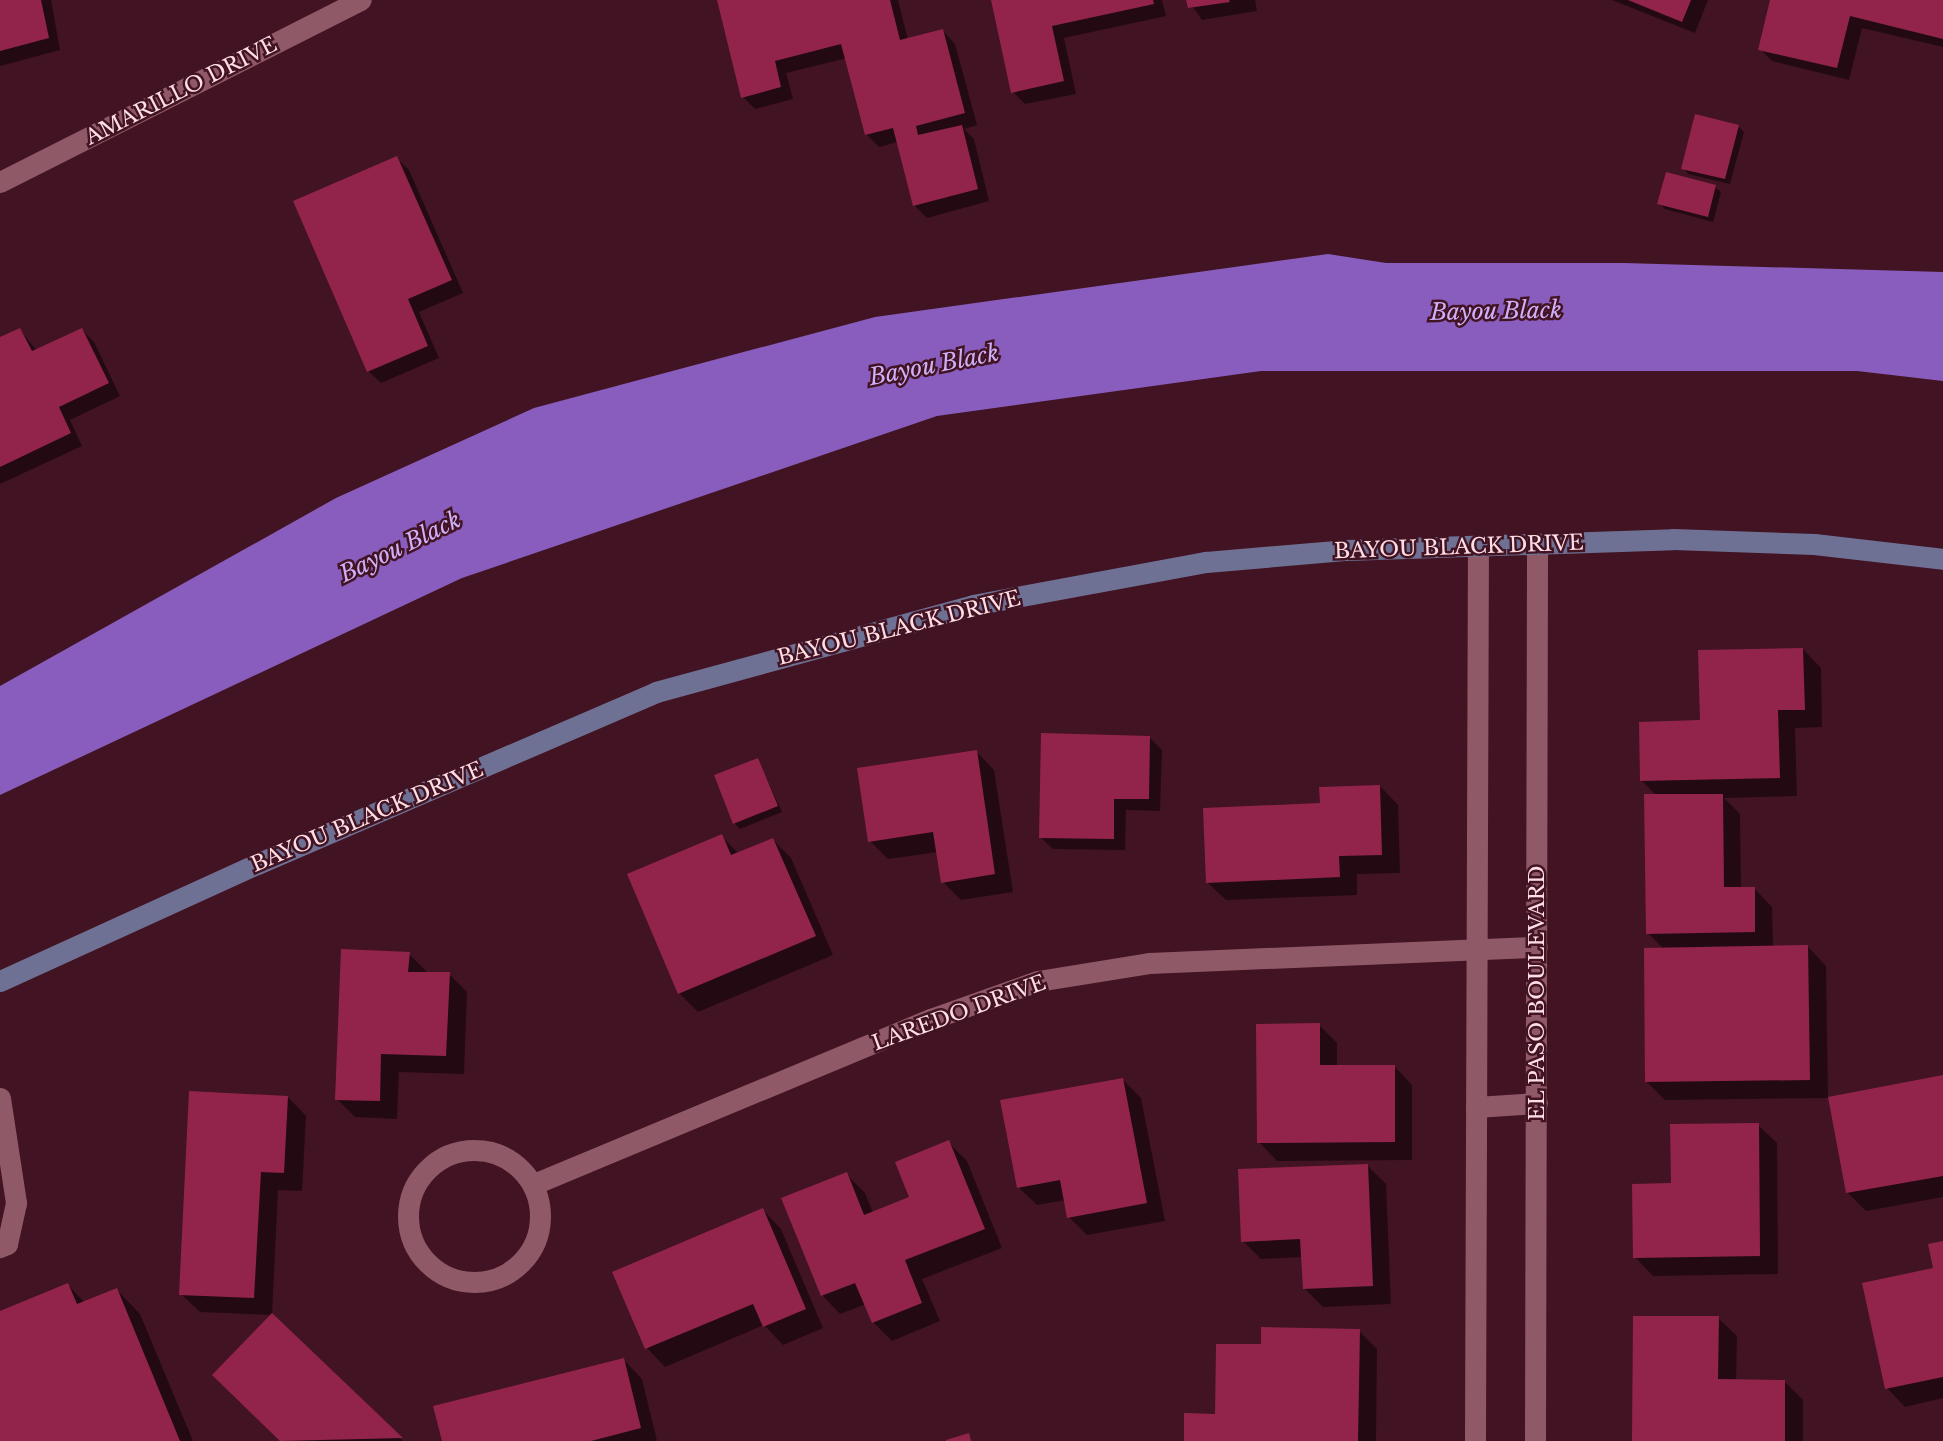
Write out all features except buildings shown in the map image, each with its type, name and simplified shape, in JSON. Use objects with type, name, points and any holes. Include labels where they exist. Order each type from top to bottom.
[{"type":"main road","name":"BAYOU BLACK DRIVE","points":[[0,981],[257,864],[656,692],[973,605],[1206,562],[1347,550],[1673,539],[1763,542],[1943,559]]},
{"type":"street","name":"AMARILLO DRIVE","points":[[0,181],[362,0]]},
{"type":"street","name":"EL PASO BOULEVARD","points":[[1535,1441],[1537,545]]},
{"type":"street","points":[[1475,1441],[1478,547]]},
{"type":"street","name":"LAREDO DRIVE","points":[[534,1184],[931,1019],[1038,981],[1149,962],[1536,947]]},
{"type":"street","points":[[0,1098],[16,1203],[8,1244],[0,1247]]},
{"type":"street","points":[[1476,1107],[1536,1103]]},
{"type":"street","points":[[482,1149],[512,1161],[534,1184],[542,1215],[534,1247],[512,1271],[482,1282],[450,1278],[424,1260],[409,1232],[409,1200],[424,1171],[450,1153],[482,1149]]},
{"type":"water","name":"Bayou Black","points":[[1328,254],[1386,263],[1624,263],[1943,272],[1943,381],[1857,371],[1261,371],[937,416],[462,578],[0,795],[0,686],[336,498],[534,408],[875,317]]}]
